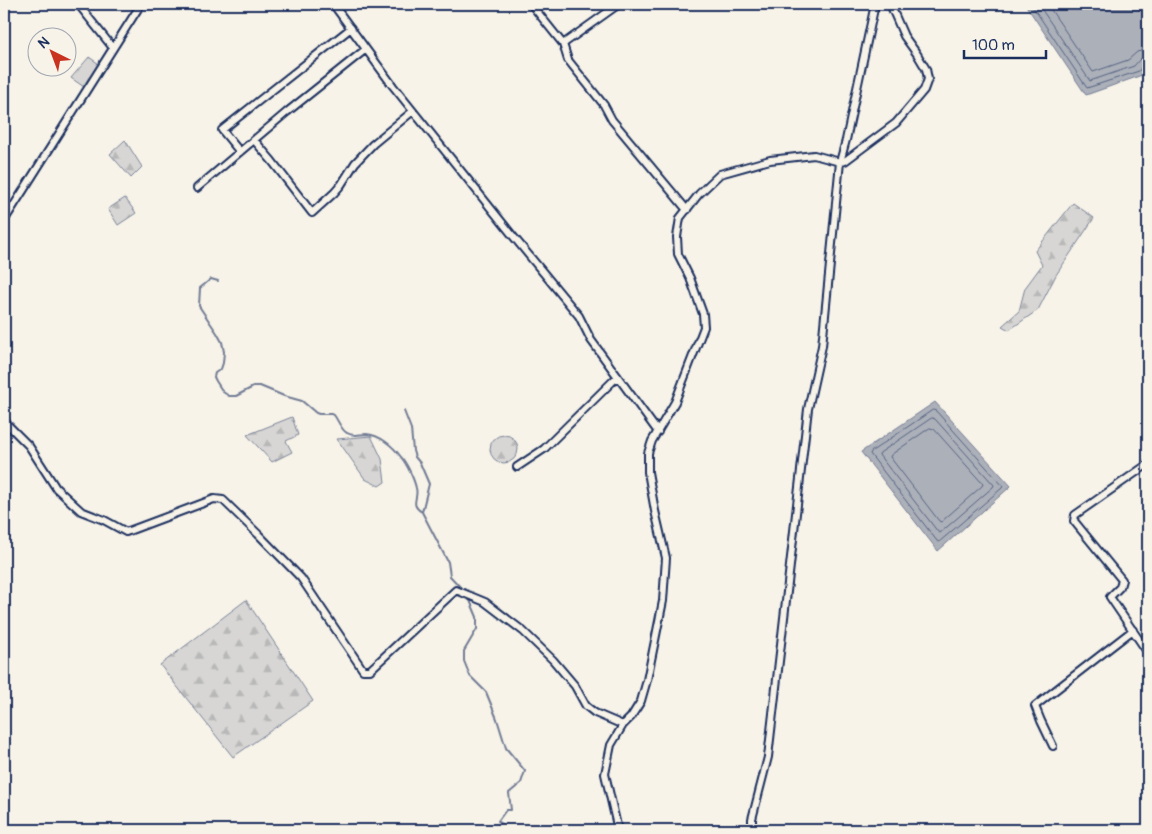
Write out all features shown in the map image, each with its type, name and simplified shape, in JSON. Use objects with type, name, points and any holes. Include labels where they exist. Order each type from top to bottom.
[{"type":"street","points":[[4,8],[8,4]]},
{"type":"street","points":[[78,4],[113,48]]},
{"type":"street","points":[[4,221],[141,4]]},
{"type":"street","points":[[333,4],[413,111],[579,316],[591,340],[658,432]]},
{"type":"street","points":[[531,4],[563,44],[568,60],[604,105],[612,120],[686,210]]},
{"type":"street","points":[[563,44],[618,4]]},
{"type":"street","points":[[752,830],[752,819],[768,757],[808,410],[822,346],[840,162],[875,4]]},
{"type":"street","points":[[618,830],[605,774],[611,746],[641,701],[663,601],[666,558],[648,472],[648,453],[652,441],[675,402],[704,327],[700,305],[690,278],[678,254],[677,237],[680,218],[699,194],[720,174],[770,160],[814,155],[840,162],[845,161],[896,123],[924,90],[928,79],[926,69],[904,36],[890,4]]},
{"type":"street","points":[[240,152],[222,130],[351,28]]},
{"type":"street","points":[[197,188],[366,49]]},
{"type":"street","points":[[254,140],[272,160],[312,213],[334,193],[355,163],[373,144],[413,111]]},
{"type":"street","points":[[517,467],[544,449],[617,377]]},
{"type":"street","points":[[4,418],[7,424],[29,446],[56,488],[82,511],[126,532],[214,499],[223,500],[301,578],[363,670],[370,670],[456,590],[485,602],[523,631],[553,660],[575,686],[586,706],[595,713],[624,725]]},
{"type":"street","points":[[1148,464],[1075,515],[1074,521],[1122,580],[1120,587],[1110,597],[1148,653]]},
{"type":"street","points":[[1053,746],[1040,721],[1035,706],[1133,630]]},
{"type":"green space","points":[[89,57],[99,64],[84,87],[71,78],[78,78],[78,70]]},
{"type":"green space","points":[[125,140],[142,167],[131,178],[110,154]]},
{"type":"green space","points":[[125,198],[136,213],[118,225],[108,209]]},
{"type":"green space","points":[[1073,203],[1094,218],[1056,275],[1038,310],[1009,330],[1002,326],[1019,311],[1025,288],[1042,265],[1035,251]]},
{"type":"green space","points":[[292,417],[298,435],[286,441],[292,452],[272,462],[247,435]]},
{"type":"green space","points":[[504,435],[514,439],[518,449],[514,459],[504,463],[494,459],[490,449],[494,439]]},
{"type":"green space","points":[[371,436],[382,459],[385,482],[379,486],[365,479],[337,439]]},
{"type":"green space","points":[[246,600],[313,701],[233,757],[160,665]]},
{"type":"water","points":[[1025,4],[1148,4],[1148,49],[1145,74],[1086,95]]},
{"type":"water","points":[[935,402],[1011,486],[938,551],[861,452]]},
{"type":"waterway","points":[[218,281],[211,279],[200,288],[199,306],[222,342],[224,352],[223,363],[221,369],[215,373],[214,377],[223,392],[229,396],[236,396],[255,386],[260,386],[302,401],[316,413],[334,415],[343,430],[349,434],[371,435],[386,442],[394,449],[408,468],[417,492],[415,504],[422,512]]},
{"type":"waterway","points":[[404,411],[411,429],[415,457],[420,463],[429,484],[422,512],[448,562],[450,576],[463,590]]},
{"type":"waterway","points":[[469,598],[477,617],[477,629],[464,651],[464,661],[470,676],[486,692],[506,748],[525,771],[521,783],[509,793],[511,810],[506,810],[498,821],[510,830]]}]
